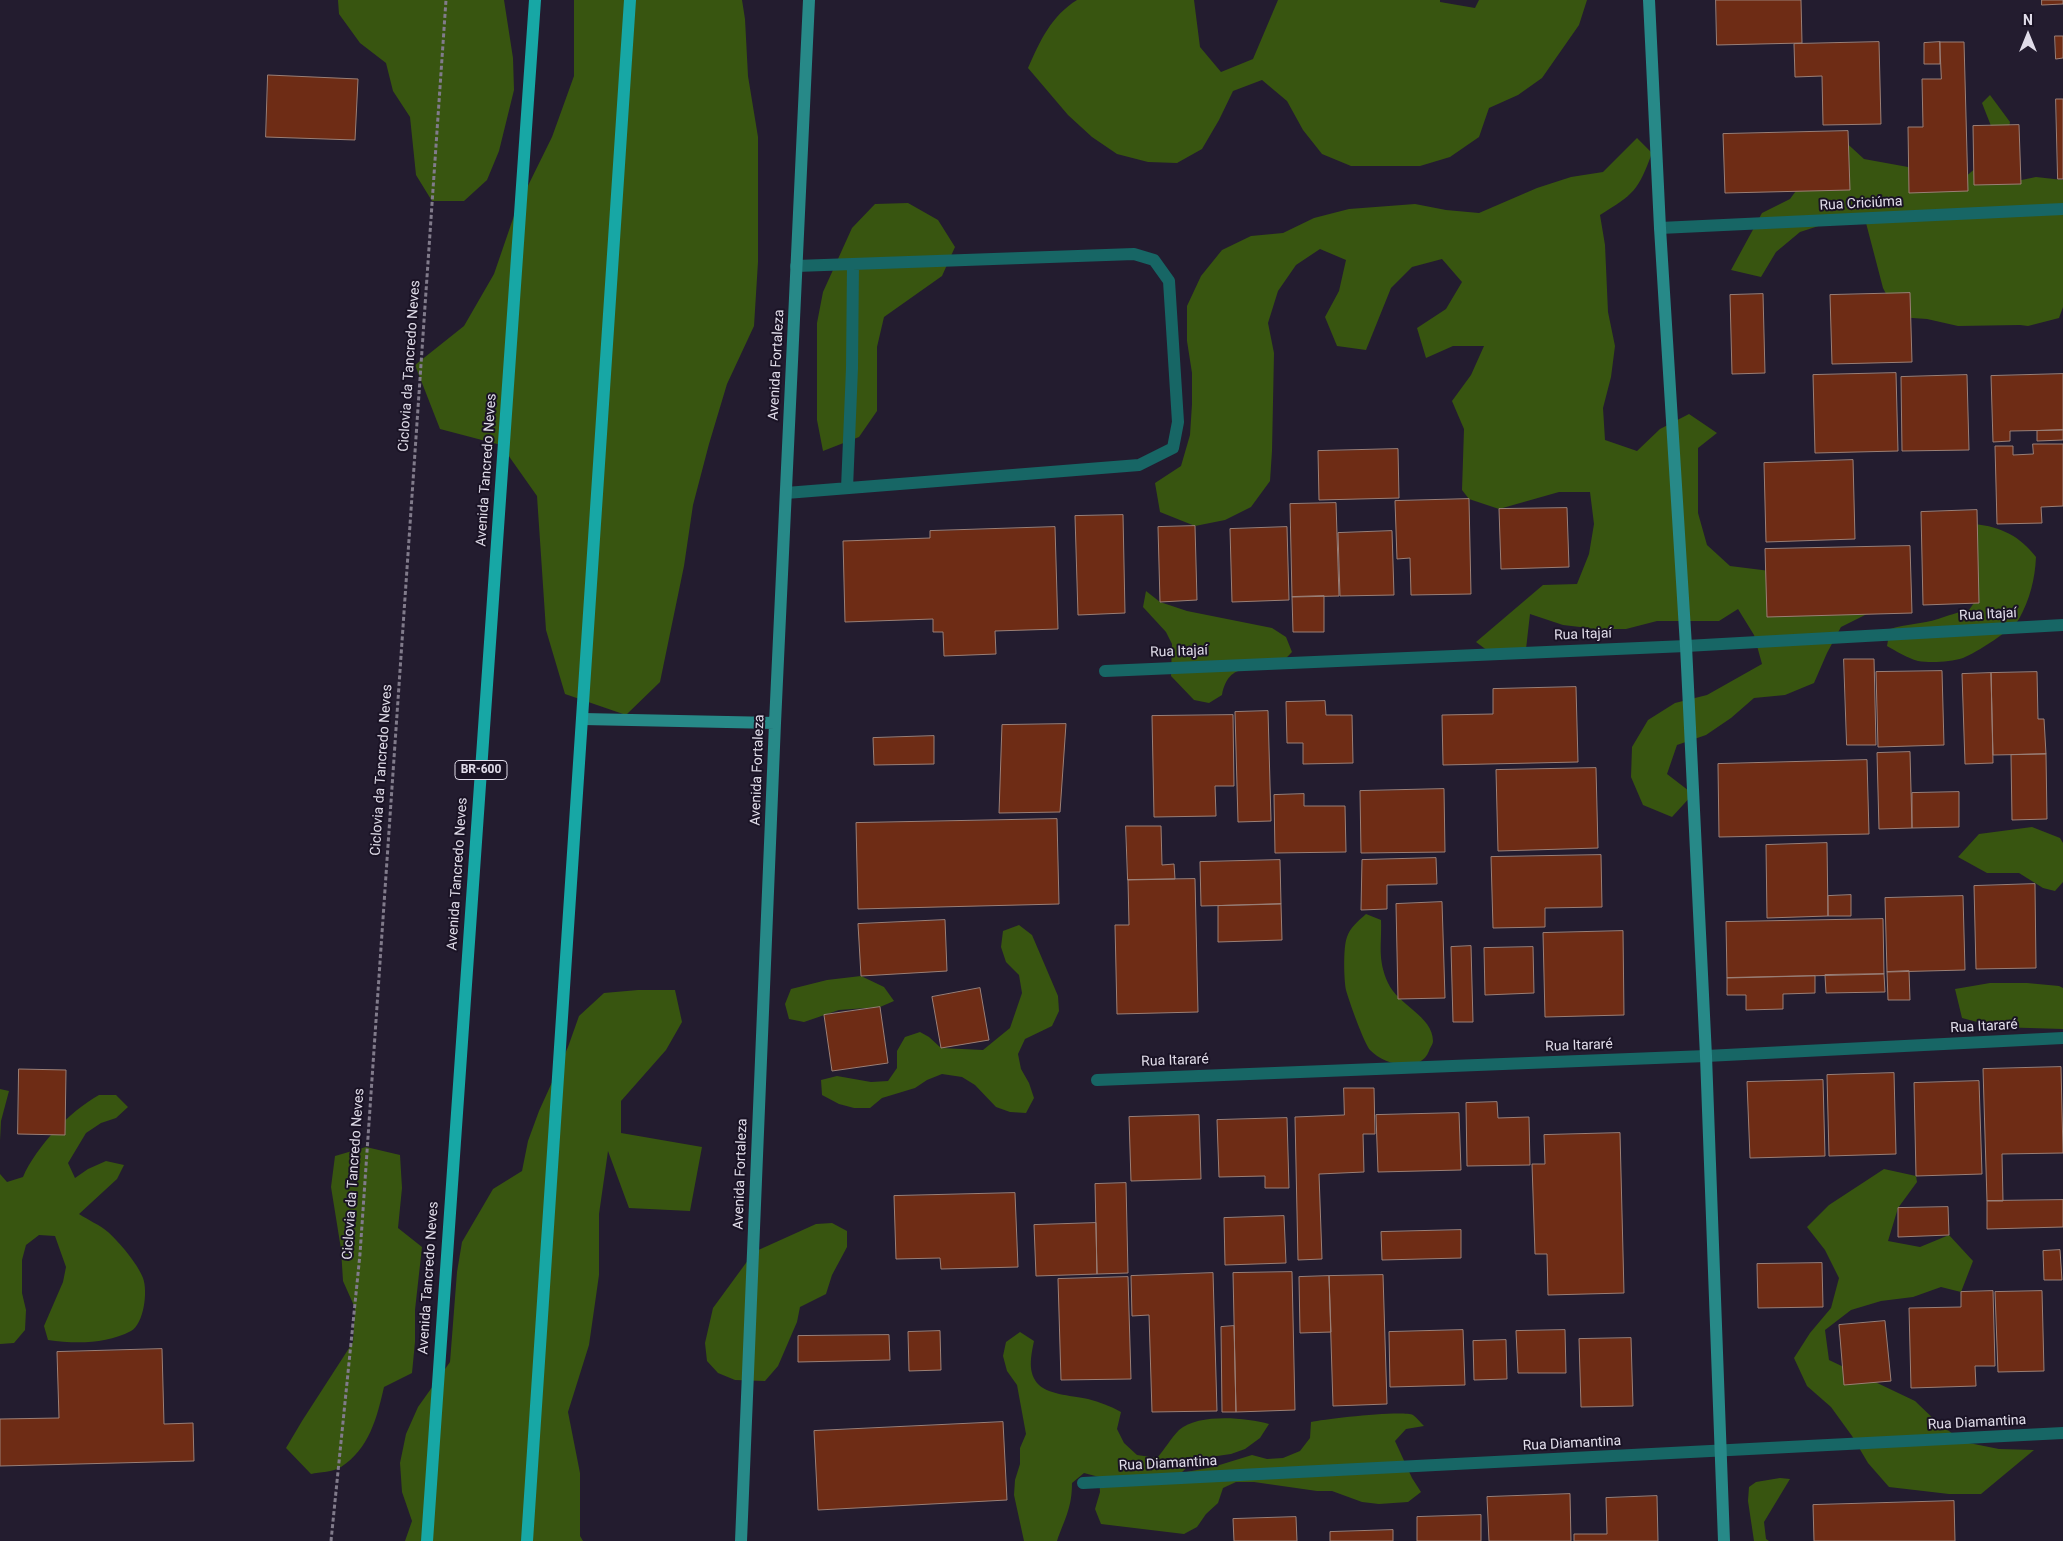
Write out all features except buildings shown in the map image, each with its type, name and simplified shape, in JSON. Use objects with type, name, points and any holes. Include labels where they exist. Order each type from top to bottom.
[{"type":"main road","name":"Avenida Tancredo Neves","points":[[427,1541],[535,0]]},
{"type":"main road","points":[[527,1541],[630,0]]},
{"type":"street","name":"Avenida Fortaleza","points":[[741,1541],[775,723],[809,0]]},
{"type":"street","points":[[1649,0],[1660,228],[1686,646],[1706,1056],[1724,1541]]},
{"type":"street","name":"Rua Criciúma","points":[[1660,228],[2063,209]]},
{"type":"street","points":[[786,493],[1139,465],[1173,448],[1178,422],[1169,280],[1154,260],[1134,254],[796,266]]},
{"type":"street","points":[[847,488],[852,368],[853,264]]},
{"type":"street","name":"Rua Itajaí","points":[[1105,671],[1686,646],[2063,626]]},
{"type":"street","points":[[583,719],[775,723]]},
{"type":"street","name":"Rua Itararé","points":[[1097,1080],[1706,1056],[2063,1038]]},
{"type":"street","name":"Rua Diamantina","points":[[1083,1483],[2063,1433]]},
{"type":"path","name":"Ciclovia da Tancredo Neves","points":[[331,1541],[361,1244],[446,0]]},
{"type":"green space","points":[[338,0],[504,0],[513,58],[514,90],[499,151],[487,180],[464,201],[432,201],[416,175],[410,117],[393,91],[386,63],[360,43],[339,14]]},
{"type":"green space","points":[[574,0],[742,0],[748,76],[758,137],[758,262],[754,326],[727,384],[709,444],[693,505],[684,566],[660,682],[626,715],[565,694],[546,630],[537,496],[501,445],[440,429],[415,365],[464,326],[494,274],[516,210],[552,137],[574,76]]},
{"type":"green space","points":[[1077,0],[1194,0],[1200,47],[1221,72],[1253,59],[1278,0],[1440,0],[1440,2],[1475,8],[1479,0],[1587,0],[1579,25],[1542,78],[1518,95],[1489,108],[1479,137],[1450,157],[1420,166],[1351,166],[1322,154],[1303,130],[1287,101],[1262,80],[1233,91],[1202,149],[1177,163],[1148,162],[1117,154],[1092,137],[1068,115],[1028,68],[1053,21]]},
{"type":"green space","points":[[1990,95],[2010,122],[2004,152],[2002,184],[2036,177],[2063,180],[2063,307],[2059,318],[2028,326],[1958,326],[1927,319],[1898,317],[1883,288],[1866,223],[1834,221],[1800,232],[1776,252],[1761,277],[1731,270],[1762,213],[1790,199],[1812,169],[1840,137],[1864,159],[1930,171],[1958,183],[1983,162],[1993,131],[1982,103]]},
{"type":"green space","points":[[1637,138],[1652,153],[1643,176],[1628,196],[1600,215],[1605,245],[1608,312],[1615,346],[1611,377],[1603,408],[1605,440],[1637,451],[1660,429],[1689,414],[1717,433],[1698,448],[1698,513],[1707,545],[1730,566],[1794,574],[1869,613],[1841,627],[1814,683],[1785,695],[1754,698],[1731,718],[1706,735],[1677,745],[1667,774],[1693,794],[1672,817],[1643,805],[1631,777],[1632,747],[1648,720],[1675,703],[1707,695],[1762,664],[1754,635],[1738,609],[1719,621],[1657,621],[1626,629],[1597,629],[1563,625],[1530,614],[1526,649],[1488,651],[1476,642],[1543,585],[1577,584],[1589,554],[1594,524],[1590,492],[1559,492],[1499,509],[1469,499],[1462,490],[1464,429],[1452,401],[1471,375],[1484,346],[1453,346],[1426,358],[1417,328],[1446,309],[1462,282],[1442,259],[1412,267],[1391,288],[1366,350],[1337,346],[1325,317],[1339,291],[1346,260],[1320,249],[1296,265],[1278,291],[1268,323],[1274,353],[1270,481],[1251,507],[1225,520],[1195,526],[1160,512],[1155,483],[1181,466],[1190,435],[1192,373],[1187,341],[1187,306],[1201,276],[1222,250],[1251,236],[1283,233],[1314,218],[1349,209],[1415,204],[1446,210],[1479,213],[1537,188],[1571,177],[1603,172]]},
{"type":"green space","points":[[908,203],[938,220],[955,247],[942,276],[884,317],[877,347],[877,411],[859,437],[823,451],[817,420],[817,323],[823,292],[852,228],[875,204]]},
{"type":"green space","points":[[1975,524],[2002,530],[2017,538],[2036,557],[2031,589],[2019,619],[1993,641],[1963,658],[1940,662],[1918,661],[1887,646],[1890,629],[1932,621],[1969,610],[1978,597]]},
{"type":"green space","points":[[1146,591],[1160,602],[1187,611],[1272,628],[1286,637],[1292,652],[1279,663],[1244,669],[1230,676],[1225,684],[1222,695],[1209,703],[1194,700],[1171,676],[1172,644],[1166,632],[1143,607]]},
{"type":"green space","points":[[2032,827],[2060,838],[2063,843],[2063,882],[2055,891],[2043,888],[2019,873],[1987,873],[1958,857],[1979,834]]},
{"type":"green space","points":[[1366,914],[1381,920],[1381,959],[1388,983],[1399,998],[1421,1017],[1431,1032],[1432,1045],[1424,1058],[1418,1063],[1401,1065],[1392,1063],[1370,1050],[1350,1003],[1345,979],[1344,956],[1346,942],[1352,928]]},
{"type":"green space","points":[[1019,925],[1032,935],[1058,996],[1059,1011],[1052,1026],[1025,1039],[1018,1054],[1021,1069],[1029,1083],[1034,1098],[1026,1113],[1010,1112],[996,1107],[975,1085],[962,1077],[942,1074],[927,1080],[915,1088],[882,1098],[870,1108],[854,1108],[839,1104],[822,1095],[821,1080],[837,1076],[871,1082],[888,1081],[897,1068],[897,1051],[905,1037],[920,1032],[941,1048],[983,1050],[1010,1028],[1022,993],[1019,975],[1006,962],[1001,947],[1003,931]]},
{"type":"green space","points":[[861,976],[884,987],[894,1001],[880,1007],[839,1010],[804,1022],[789,1019],[785,1004],[791,989],[827,980]]},
{"type":"green space","points":[[1990,983],[2027,983],[2063,988],[2063,1029],[1996,1027],[1962,1018],[1955,989]]},
{"type":"green space","points":[[638,990],[675,990],[682,1022],[666,1050],[621,1101],[621,1133],[702,1147],[690,1211],[629,1208],[608,1151],[599,1214],[599,1275],[589,1345],[568,1412],[580,1473],[580,1536],[583,1541],[405,1541],[412,1521],[402,1492],[400,1463],[406,1434],[418,1407],[450,1362],[457,1272],[462,1242],[493,1189],[522,1171],[528,1141],[539,1111],[568,1047],[579,1016],[604,993]]},
{"type":"green space","points":[[0,1089],[9,1091],[1,1121],[0,1141]]},
{"type":"green space","points":[[99,1095],[116,1095],[128,1107],[116,1118],[101,1123],[86,1133],[68,1163],[75,1178],[88,1169],[106,1161],[124,1165],[117,1179],[79,1214],[108,1232],[141,1272],[145,1291],[142,1315],[131,1331],[101,1341],[69,1342],[48,1340],[44,1326],[63,1282],[66,1267],[55,1236],[39,1235],[26,1245],[22,1260],[22,1293],[26,1310],[25,1330],[14,1343],[0,1344],[0,1174],[7,1182],[23,1177],[36,1154],[55,1131],[77,1110]]},
{"type":"green space","points":[[366,1147],[400,1155],[402,1188],[398,1228],[422,1247],[415,1310],[415,1342],[412,1373],[384,1387],[375,1421],[365,1442],[351,1460],[338,1469],[311,1474],[286,1448],[353,1342],[355,1308],[343,1281],[341,1249],[331,1187],[335,1156]]},
{"type":"green space","points":[[1884,1169],[1916,1176],[1917,1182],[1898,1208],[1888,1241],[1920,1247],[1949,1235],[1973,1261],[1961,1292],[1941,1287],[1913,1297],[1881,1301],[1851,1310],[1825,1330],[1829,1360],[1915,1401],[1938,1423],[1964,1442],[1999,1449],[2034,1450],[1981,1494],[1949,1494],[1889,1487],[1868,1463],[1852,1436],[1831,1407],[1807,1386],[1794,1358],[1810,1333],[1831,1308],[1839,1278],[1825,1250],[1807,1227],[1829,1205]]},
{"type":"green space","points":[[832,1223],[847,1231],[847,1247],[832,1275],[826,1294],[800,1307],[797,1322],[778,1366],[765,1381],[735,1380],[718,1373],[707,1361],[705,1343],[713,1308],[754,1252],[816,1224]]},
{"type":"green space","points":[[1020,1332],[1034,1341],[1031,1370],[1039,1385],[1049,1391],[1105,1404],[1121,1412],[1117,1429],[1124,1443],[1137,1455],[1157,1458],[1179,1430],[1198,1421],[1223,1418],[1269,1424],[1260,1438],[1245,1449],[1231,1454],[1196,1459],[1181,1473],[1213,1467],[1252,1455],[1267,1459],[1283,1458],[1300,1451],[1310,1438],[1311,1422],[1363,1416],[1406,1414],[1413,1415],[1424,1426],[1406,1429],[1395,1441],[1412,1478],[1421,1492],[1408,1502],[1379,1504],[1362,1502],[1332,1491],[1317,1491],[1254,1482],[1236,1482],[1223,1488],[1218,1503],[1206,1514],[1197,1527],[1184,1534],[1101,1524],[1095,1509],[1100,1492],[1099,1477],[1084,1473],[1072,1483],[1069,1506],[1057,1541],[1024,1541],[1014,1495],[1015,1480],[1020,1464],[1020,1448],[1026,1434],[1017,1385],[1007,1371],[1003,1356],[1006,1342]]},
{"type":"green space","points":[[1780,1478],[1790,1479],[1764,1522],[1766,1539],[1769,1541],[1754,1541],[1748,1501],[1749,1487],[1756,1482]]}]
